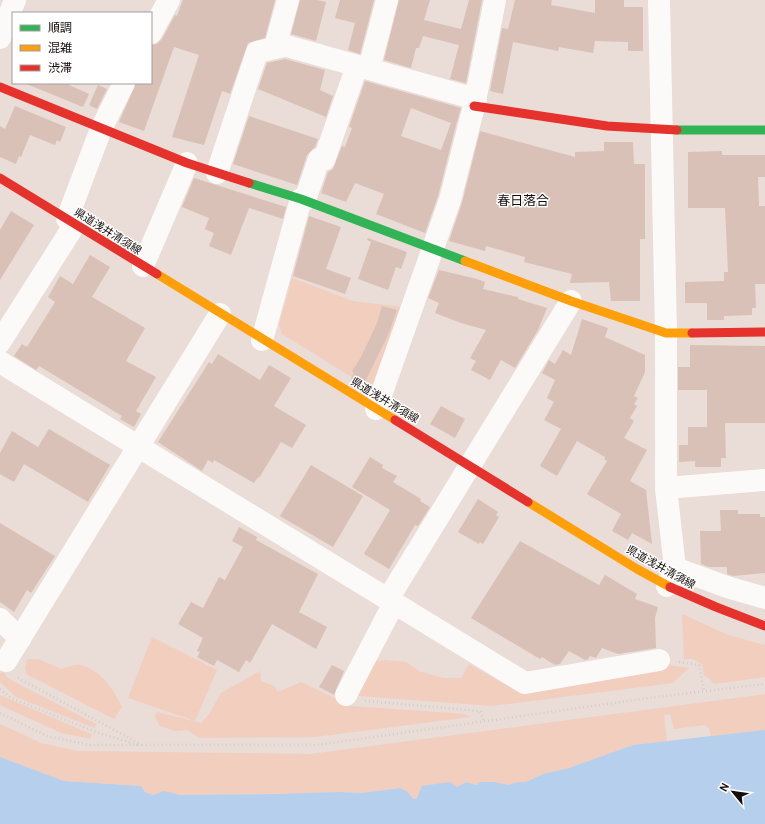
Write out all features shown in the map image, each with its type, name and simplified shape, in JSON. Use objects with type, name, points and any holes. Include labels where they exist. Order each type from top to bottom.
[{"type":"street","points":[[0,38],[15,0]]},
{"type":"street","points":[[152,31],[169,0]]},
{"type":"street","points":[[288,0],[276,43],[475,102],[607,126],[661,130],[765,130]]},
{"type":"street","points":[[262,340],[303,200],[320,159],[324,160],[363,68],[387,0]]},
{"type":"street","points":[[376,409],[450,200],[475,102],[495,0]]},
{"type":"street","points":[[659,0],[666,333],[666,488],[671,577],[726,587],[765,598]]},
{"type":"street","points":[[217,172],[257,52],[284,46]]},
{"type":"street","points":[[0,342],[71,222],[101,129],[124,84]]},
{"type":"street","points":[[0,87],[187,163],[303,200],[571,300],[666,333],[765,332]]},
{"type":"street","points":[[143,266],[187,163]]},
{"type":"street","name":"県道浅井清須線","points":[[0,178],[262,340],[470,466],[671,577],[708,606],[765,626]]},
{"type":"street","points":[[346,695],[391,601],[470,466],[571,300]]},
{"type":"street","points":[[6,661],[220,314]]},
{"type":"street","points":[[0,362],[525,683],[659,660]]},
{"type":"street","points":[[666,488],[765,480]]},
{"type":"street","points":[[0,618],[20,639]]},
{"type":"path","points":[[6,661],[12,674],[143,746]]},
{"type":"path","points":[[693,663],[699,665],[704,692]]},
{"type":"path","points":[[0,713],[47,736],[90,745],[317,745],[765,684]]},
{"type":"path","points":[[0,690],[11,698],[96,732],[143,746]]},
{"type":"path","points":[[346,695],[355,700],[480,711],[484,722]]},
{"type":"shaded area","points":[[292,278],[353,301],[402,307],[373,386],[368,387],[282,334],[279,325]]},
{"type":"shaded area","points":[[682,614],[728,635],[765,645],[765,677],[714,684],[710,679],[704,676],[702,664],[693,659],[684,659]]},
{"type":"shaded area","points":[[152,637],[217,670],[195,721],[128,698]]},
{"type":"shaded area","points":[[27,659],[38,659],[61,669],[80,665],[94,671],[106,681],[122,707],[114,719],[28,675],[25,669]]},
{"type":"shaded area","points":[[386,660],[406,662],[419,671],[443,678],[461,678],[469,664],[520,693],[657,672],[659,664],[689,668],[673,683],[492,706],[359,696],[359,691],[375,661]]},
{"type":"shaded area","points":[[260,671],[261,681],[274,686],[278,692],[301,682],[351,706],[465,714],[470,717],[315,737],[199,738],[187,730],[175,731],[160,726],[155,717],[157,712],[201,723],[209,714],[221,693]]},
{"type":"shaded area","points":[[3,672],[9,679],[96,724],[95,728],[16,697],[0,682],[0,673]]},
{"type":"shaded area","points":[[765,694],[765,730],[711,736],[709,728],[705,725],[674,729],[670,714],[664,715],[667,741],[633,745],[569,768],[543,774],[526,783],[518,782],[508,785],[495,782],[481,782],[476,785],[466,782],[457,787],[413,799],[399,788],[362,793],[338,792],[180,795],[164,792],[153,795],[145,792],[141,786],[64,781],[0,757],[0,724],[41,743],[77,751],[310,754]]},
{"type":"shaded area","points":[[0,695],[91,734],[91,739],[61,733],[0,705]]},
{"type":"water","points":[[765,730],[765,824],[0,824],[0,757],[64,781],[141,786],[145,792],[153,795],[164,791],[180,795],[338,792],[362,793],[400,788],[408,792],[413,799],[417,798],[422,786],[450,782],[457,787],[466,782],[476,785],[481,782],[495,782],[508,785],[518,782],[526,782],[543,774],[569,768],[633,745]]},
{"type":"building","points":[[183,0],[275,0],[265,38],[248,43],[230,94],[222,91],[204,145],[172,137],[199,55],[174,47],[144,131],[119,122],[136,84],[152,84],[152,45],[157,44],[162,39],[175,15],[177,16]]},
{"type":"building","points":[[300,0],[317,0],[326,2],[316,41],[291,34]]},
{"type":"building","points":[[340,0],[374,0],[360,54],[348,50],[355,23],[335,18]]},
{"type":"building","points":[[399,0],[430,0],[424,20],[461,29],[469,0],[482,0],[466,83],[450,79],[459,45],[423,36],[419,48],[416,48],[411,68],[384,60]]},
{"type":"building","points":[[515,0],[552,0],[551,5],[595,13],[595,0],[624,0],[624,7],[643,7],[643,51],[628,51],[628,42],[595,41],[593,53],[559,47],[558,51],[513,42],[503,94],[490,91],[502,28],[508,29]]},
{"type":"building","points":[[285,59],[325,70],[320,90],[333,96],[326,117],[258,89],[267,63]]},
{"type":"building","points":[[365,81],[461,108],[438,196],[425,233],[376,214],[384,194],[355,183],[346,202],[321,193],[328,172],[333,169],[342,146],[345,147],[352,128],[349,127]],"holes":[[[411,108],[451,123],[441,150],[401,136]]]},
{"type":"building","points":[[26,84],[67,84],[89,94],[83,107]]},
{"type":"building","points":[[98,85],[107,89],[97,109],[89,105]]},
{"type":"building","points":[[15,106],[66,127],[60,142],[57,140],[55,145],[30,135],[21,157],[19,156],[16,164],[0,157],[0,126],[5,129]]},
{"type":"building","points":[[249,116],[318,139],[315,147],[307,155],[297,185],[233,164]]},
{"type":"building","points":[[480,131],[575,157],[575,152],[604,151],[604,142],[633,142],[634,164],[645,164],[645,239],[640,239],[640,301],[611,301],[609,282],[570,283],[572,274],[524,262],[525,257],[486,246],[485,251],[449,241],[462,203]]},
{"type":"building","points":[[722,151],[722,155],[765,155],[765,177],[758,177],[759,206],[765,206],[765,284],[755,284],[756,308],[752,308],[752,315],[724,316],[724,320],[707,320],[707,303],[685,303],[685,282],[724,281],[724,272],[728,272],[725,208],[688,208],[688,152]]},
{"type":"building","points":[[194,178],[286,207],[283,219],[249,208],[231,255],[209,246],[214,233],[205,229],[209,218],[182,207]]},
{"type":"building","points":[[11,211],[34,225],[0,280],[0,230]]},
{"type":"building","points":[[309,216],[341,227],[326,269],[351,278],[345,294],[293,276]]},
{"type":"building","points":[[368,238],[407,252],[401,269],[396,267],[388,290],[358,279],[371,242],[367,240]]},
{"type":"building","points":[[90,255],[110,267],[92,297],[145,328],[126,361],[156,377],[136,411],[141,414],[134,427],[120,419],[122,416],[39,366],[36,370],[14,356],[22,344],[27,347],[55,302],[48,297],[60,276],[73,284]]},
{"type":"building","points":[[439,270],[477,279],[485,282],[483,289],[518,297],[518,299],[547,308],[538,330],[515,368],[501,360],[490,380],[471,370],[476,361],[470,358],[486,330],[461,323],[435,313],[439,303],[428,298]]},
{"type":"building","points":[[382,306],[397,310],[389,333],[363,386],[351,379],[354,373],[352,371],[361,357],[377,323]]},
{"type":"building","points":[[582,319],[608,328],[605,337],[645,355],[645,372],[634,396],[638,398],[634,404],[637,406],[630,418],[634,421],[624,438],[647,450],[630,481],[646,490],[652,544],[632,533],[628,540],[612,531],[621,514],[587,494],[607,461],[604,459],[605,457],[577,441],[557,476],[540,466],[561,429],[544,420],[554,402],[547,398],[555,380],[542,373],[549,360],[555,364],[563,350],[571,355]]},
{"type":"building","points":[[690,345],[765,346],[765,423],[725,423],[726,458],[721,458],[721,467],[695,467],[695,461],[679,462],[679,445],[688,445],[688,427],[707,427],[707,390],[678,390],[678,367],[690,367]]},
{"type":"building","points":[[218,354],[260,380],[269,365],[291,378],[274,406],[306,425],[292,448],[281,442],[259,478],[258,477],[254,483],[214,460],[213,463],[208,460],[202,471],[158,442],[209,362],[212,364]]},
{"type":"building","points":[[441,406],[465,419],[455,438],[430,424]]},
{"type":"building","points":[[49,429],[110,465],[88,502],[24,464],[14,482],[0,474],[0,453],[12,431],[38,447]]},
{"type":"building","points":[[370,457],[383,465],[382,468],[397,476],[393,482],[421,499],[420,501],[430,507],[418,526],[415,525],[389,569],[364,554],[390,510],[352,487]]},
{"type":"building","points":[[311,465],[363,496],[333,547],[280,516]]},
{"type":"building","points":[[478,499],[498,512],[496,515],[499,517],[483,544],[480,542],[479,544],[458,532]]},
{"type":"building","points":[[720,510],[738,510],[738,514],[760,514],[760,517],[765,517],[765,573],[733,576],[727,574],[727,567],[709,567],[701,564],[700,531],[721,531]]},
{"type":"building","points":[[0,523],[55,556],[31,593],[27,590],[14,612],[0,602]]},
{"type":"building","points":[[239,527],[257,537],[256,540],[318,574],[299,612],[327,627],[316,649],[272,624],[250,663],[246,660],[239,672],[217,660],[214,666],[197,657],[200,652],[197,651],[203,638],[178,624],[191,602],[203,608],[219,577],[225,580],[243,547],[232,541]]},
{"type":"building","points":[[520,541],[599,585],[605,575],[637,594],[635,599],[658,607],[655,618],[656,648],[618,654],[602,648],[596,658],[590,656],[585,660],[569,651],[560,664],[555,665],[542,657],[540,659],[471,618]]},
{"type":"building","points":[[332,665],[344,671],[334,695],[319,687]]},
{"type":"traffic: fast","points":[[677,130],[765,130]]},
{"type":"traffic: fast","points":[[249,183],[301,199],[465,261]]},
{"type":"traffic: slow","points":[[465,261],[571,301],[666,333],[692,333]]},
{"type":"traffic: slow","points":[[157,274],[395,420]]},
{"type":"traffic: slow","points":[[528,502],[637,569],[670,587]]},
{"type":"traffic: jam","points":[[0,87],[187,163],[249,183]]},
{"type":"traffic: jam","points":[[474,106],[607,126],[677,130]]},
{"type":"traffic: jam","points":[[0,178],[157,274]]},
{"type":"traffic: jam","points":[[692,333],[765,332]]},
{"type":"traffic: jam","points":[[395,420],[528,502]]},
{"type":"traffic: jam","points":[[670,587],[765,626]]},
{"type":"district","name":"春日落合","points":[[523,200]]}]
